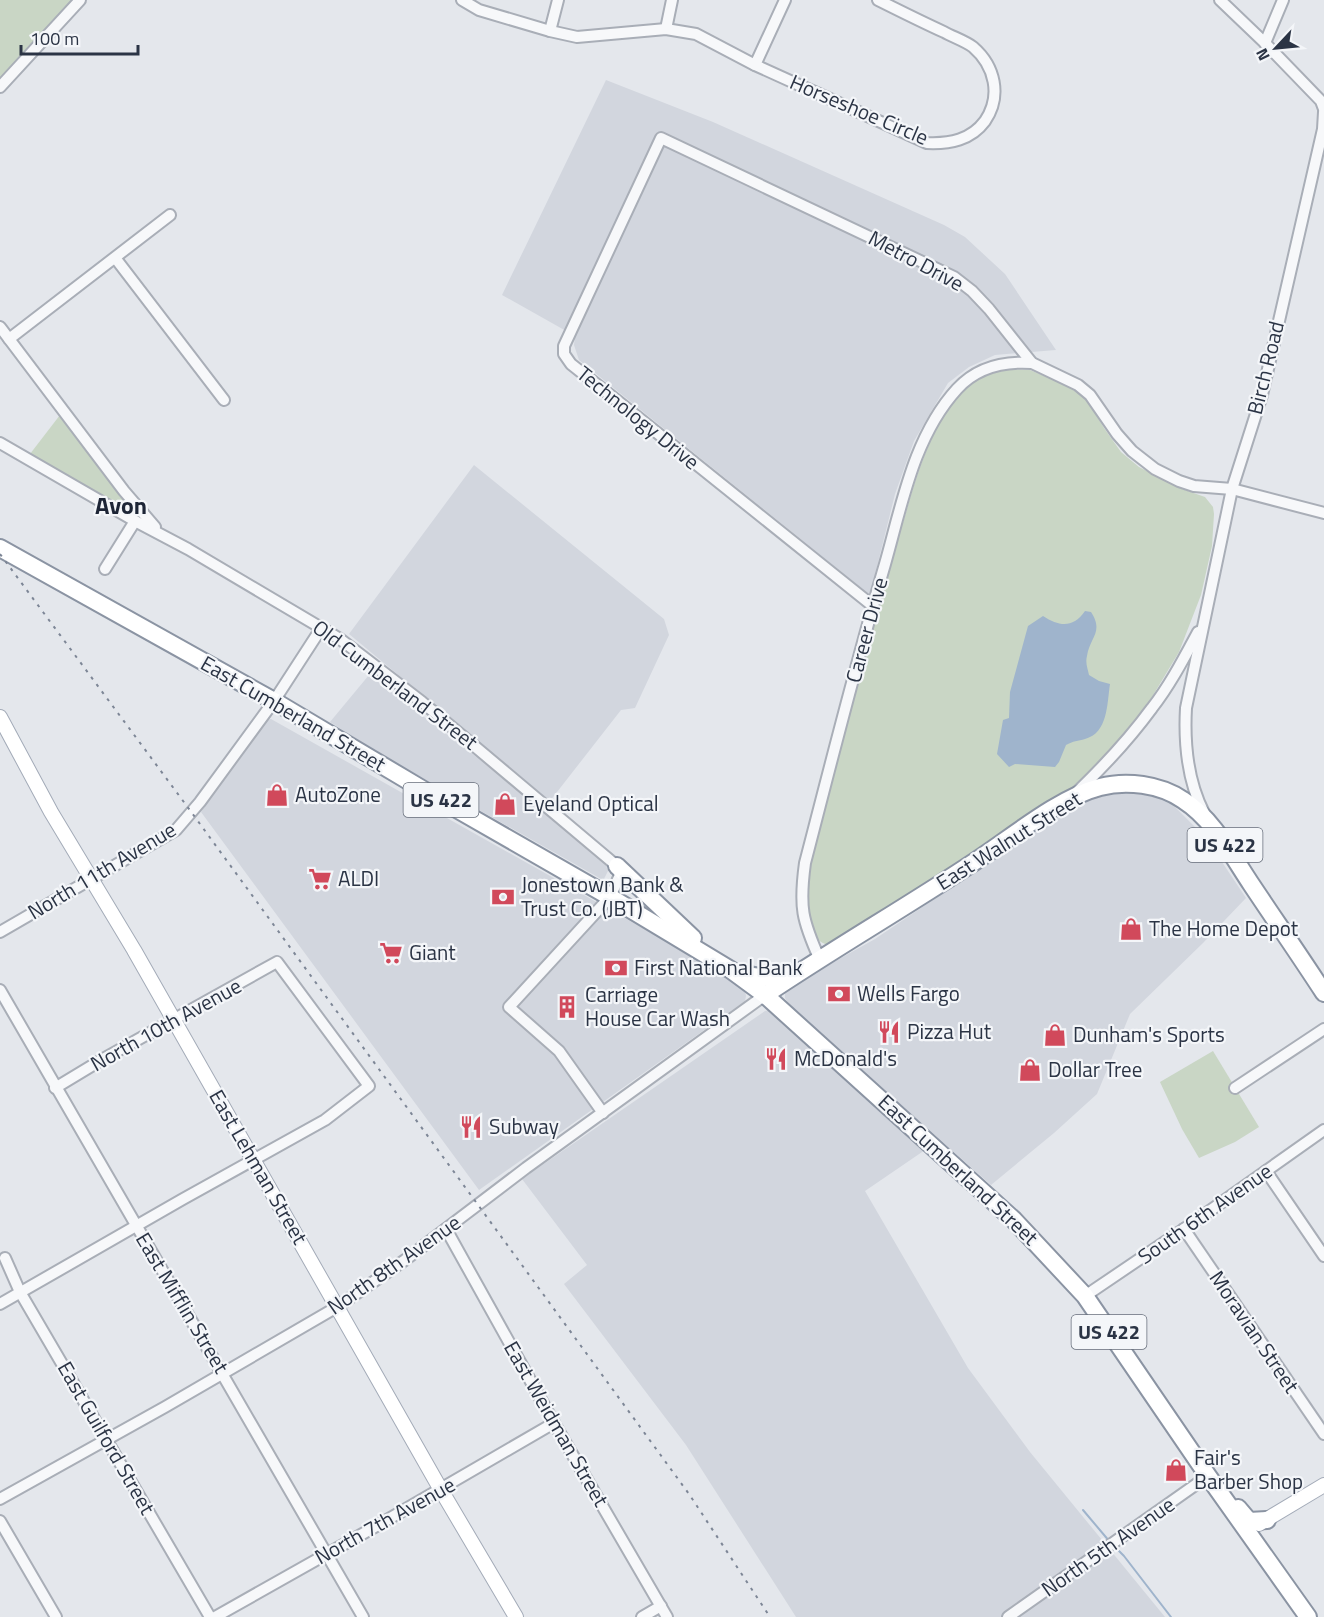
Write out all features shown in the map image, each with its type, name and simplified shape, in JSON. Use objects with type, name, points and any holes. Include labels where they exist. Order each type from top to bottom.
[{"type":"highway","name":"East Cumberland Street","points":[[0,548],[274,700],[715,960],[765,995],[1014,1220],[1085,1296],[1308,1617]]},
{"type":"highway","name":"East Walnut Street","points":[[765,995],[941,884],[1072,797],[1118,783],[1147,786],[1181,798],[1198,811],[1210,824],[1319,974],[1324,993]]},
{"type":"highway","points":[[617,866],[715,960]]},
{"type":"highway","name":"US 422","points":[[731,970],[757,977],[774,978],[803,970]]},
{"type":"highway","points":[[1208,1476],[1217,1480],[1244,1518],[1255,1522],[1267,1520]]},
{"type":"main road","name":"East Lehman Street","points":[[0,717],[51,812],[93,880],[441,1490],[516,1617]]},
{"type":"main road","points":[[1247,1531],[1324,1485]]},
{"type":"street","points":[[0,87],[80,0]]},
{"type":"street","points":[[462,0],[479,10],[577,37],[666,29],[696,34],[755,65],[785,0]]},
{"type":"street","points":[[550,31],[558,0]]},
{"type":"street","points":[[666,29],[672,0]]},
{"type":"street","name":"Horseshoe Circle","points":[[755,65],[927,142],[956,141],[980,127],[992,112],[994,79],[987,61],[971,45],[878,0]]},
{"type":"street","name":"Birch Road","points":[[1210,824],[1197,799],[1187,759],[1186,708],[1232,489],[1262,394],[1323,129],[1324,111],[1321,101],[1220,0]]},
{"type":"street","points":[[1265,43],[1283,0]]},
{"type":"street","name":"Metro Drive","points":[[661,138],[954,278],[972,291],[989,309],[1032,363],[1078,385],[1090,395],[1117,434],[1132,451],[1155,469],[1194,486],[1232,489],[1324,513]]},
{"type":"street","name":"Technology Drive","points":[[661,138],[564,346],[564,354],[571,364],[873,606]]},
{"type":"street","points":[[9,339],[116,259],[170,215]]},
{"type":"street","points":[[116,259],[224,400]]},
{"type":"street","points":[[0,327],[124,491],[144,516],[167,538]]},
{"type":"street","name":"Career Drive","points":[[819,960],[802,913],[801,892],[805,863],[873,606],[918,455],[938,413],[970,376],[981,370],[1012,362],[1032,363]]},
{"type":"street","name":"Old Cumberland Street","points":[[0,443],[322,627],[422,702],[617,866]]},
{"type":"street","points":[[105,569],[135,521]]},
{"type":"street","name":"Birch Road","points":[[1072,797],[1118,750],[1153,708],[1204,622]]},
{"type":"street","name":"North 11th Avenue","points":[[0,932],[176,830],[200,802],[274,700],[322,627]]},
{"type":"street","points":[[603,1113],[559,1051],[509,1006],[610,897],[620,875],[617,866]]},
{"type":"street","name":"North 10th Avenue","points":[[55,1088],[277,962],[369,1086],[325,1120],[254,1160]]},
{"type":"street","name":"East Mifflin Street","points":[[0,990],[363,1617]]},
{"type":"street","name":"North 8th Avenue","points":[[0,1499],[224,1374],[337,1306],[765,995]]},
{"type":"street","points":[[1235,1088],[1324,1029]]},
{"type":"street","name":"South 6th Avenue","points":[[1085,1296],[1324,1130]]},
{"type":"street","points":[[0,1304],[254,1160]]},
{"type":"street","points":[[1266,1171],[1324,1256]]},
{"type":"street","name":"East Weidman Street","points":[[446,1229],[554,1423],[667,1617]]},
{"type":"street","name":"Moravian Street","points":[[1184,1229],[1324,1434]]},
{"type":"street","name":"East Guilford Street","points":[[4,1258],[20,1292],[210,1617]]},
{"type":"street","name":"North 7th Avenue","points":[[215,1617],[441,1490],[554,1423]]},
{"type":"street","name":"North 5th Avenue","points":[[1008,1617],[1208,1476]]},
{"type":"street","points":[[0,1521],[56,1617]]},
{"type":"street","points":[[642,1617],[661,1606]]},
{"type":"shaded area","points":[[606,80],[713,122],[944,225],[965,237],[1005,274],[1056,350],[995,355],[969,367],[948,383],[914,441],[895,494],[870,595],[579,360],[574,345],[575,336],[502,295]]},
{"type":"shaded area","points":[[474,465],[664,619],[669,635],[635,708],[621,710],[550,801],[349,634]]},
{"type":"shaded area","points":[[369,675],[542,807],[606,865],[608,871],[603,880],[380,754],[330,722]]},
{"type":"shaded area","points":[[271,719],[710,966],[745,991],[745,1001],[479,1190],[201,812],[264,721]]},
{"type":"shaded area","points":[[1127,789],[1162,797],[1176,808],[1206,838],[1246,898],[1130,1014],[1097,1094],[991,1185],[790,1006],[785,993],[789,987],[875,939],[1072,806],[1105,792]]},
{"type":"shaded area","points":[[769,1010],[925,1150],[865,1191],[968,1368],[1030,1452],[1165,1617],[796,1617],[686,1445],[564,1284],[587,1265],[522,1179]]},
{"type":"green space","points":[[0,0],[80,0],[0,87]]},
{"type":"green space","points":[[1003,369],[1030,370],[1070,387],[1087,400],[1121,452],[1139,467],[1182,489],[1205,497],[1213,507],[1214,514],[1212,546],[1201,595],[1179,652],[1149,702],[1113,747],[1080,781],[1044,810],[829,945],[814,935],[808,914],[809,871],[867,648],[915,481],[928,447],[954,400],[974,380]]},
{"type":"green space","points":[[60,415],[135,516],[30,454]]},
{"type":"green space","points":[[1213,1051],[1259,1127],[1235,1142],[1199,1158],[1182,1129],[1160,1082]]},
{"type":"water","points":[[1085,611],[1091,612],[1096,625],[1086,659],[1089,675],[1110,684],[1107,709],[1102,724],[1093,736],[1066,745],[1055,767],[1015,764],[1009,767],[997,754],[1003,720],[1009,718],[1010,692],[1028,626],[1043,616],[1061,624],[1071,623]]},
{"type":"waterway","points":[[1083,1510],[1110,1542]]},
{"type":"waterway","points":[[1114,1546],[1171,1617]]},
{"type":"railway","points":[[0,554],[689,1494],[770,1617]]},
{"type":"place","name":"AutoZone","points":[[277,795]]},
{"type":"place","name":"Eyeland Optical","points":[[505,804]]},
{"type":"place","name":"ALDI","points":[[320,879]]},
{"type":"place","name":"Jonestown Bank & Trust Co. (JBT)","points":[[503,897]]},
{"type":"place","name":"The Home Depot","points":[[1131,929]]},
{"type":"place","name":"Giant","points":[[391,953]]},
{"type":"place","name":"First National Bank","points":[[616,968]]},
{"type":"place","name":"Wells Fargo","points":[[839,994]]},
{"type":"place","name":"Carriage House Car Wash","points":[[567,1007]]},
{"type":"place","name":"Pizza Hut","points":[[889,1032]]},
{"type":"place","name":"Dunham's Sports","points":[[1055,1035]]},
{"type":"place","name":"McDonald's","points":[[776,1059]]},
{"type":"place","name":"Dollar Tree","points":[[1030,1070]]},
{"type":"place","name":"Subway","points":[[471,1127]]},
{"type":"place","name":"Fair's Barber Shop","points":[[1176,1470]]},
{"type":"district","name":"Avon","points":[[121,506]]}]
